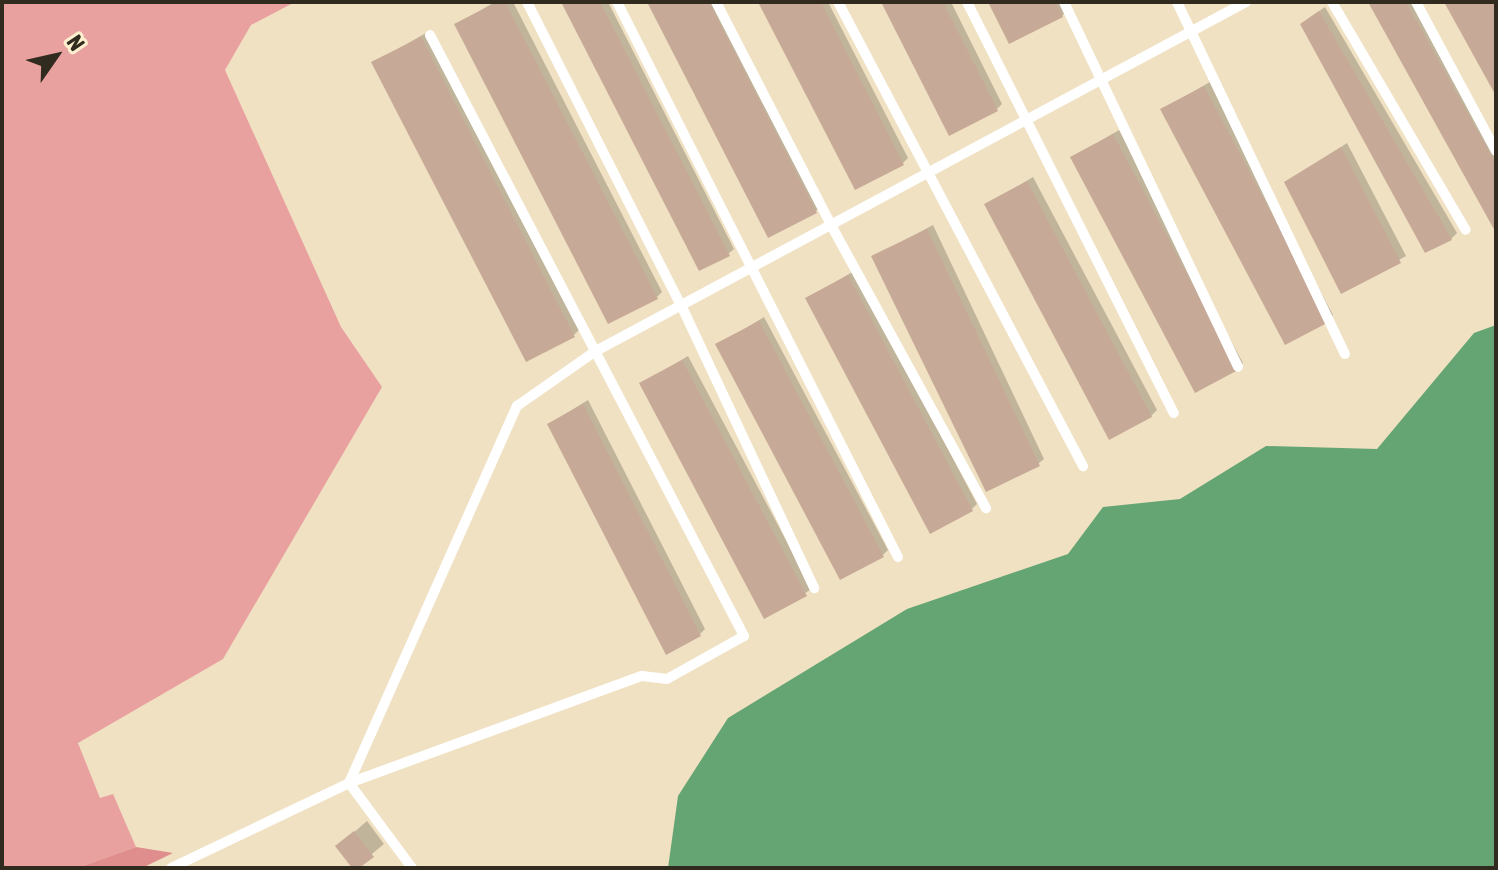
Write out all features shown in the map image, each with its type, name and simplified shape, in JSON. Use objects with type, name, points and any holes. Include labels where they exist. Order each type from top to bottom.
[{"type":"lane","points":[[527,2],[681,305],[814,588]]},
{"type":"lane","points":[[617,2],[898,557]]},
{"type":"lane","points":[[716,2],[831,225],[986,508]]},
{"type":"lane","points":[[838,2],[1083,466]]},
{"type":"lane","points":[[967,2],[1174,413]]},
{"type":"lane","points":[[1064,2],[1238,367]]},
{"type":"lane","points":[[1177,2],[1345,354]]},
{"type":"lane","points":[[349,783],[517,406],[594,352],[1246,2]]},
{"type":"lane","points":[[1332,2],[1466,230]]},
{"type":"lane","points":[[1416,2],[1496,151]]},
{"type":"lane","points":[[171,868],[349,783],[642,676],[667,679],[744,636],[430,35]]},
{"type":"lane","points":[[349,783],[412,868]]},
{"type":"shaded area","points":[[2,2],[295,2],[251,25],[225,70],[341,327],[382,387],[223,659],[78,743],[100,798],[113,794],[136,847],[77,868],[2,868]]},
{"type":"shaded area","points":[[1496,325],[1496,868],[668,868],[678,796],[728,718],[907,609],[1068,554],[1103,507],[1180,499],[1266,446],[1377,449],[1474,333]]},
{"type":"shaded area","points":[[136,847],[173,853],[142,868],[77,868]]},
{"type":"building","points":[[497,2],[505,2],[658,299],[608,324],[454,24]]},
{"type":"building","points":[[561,2],[600,2],[730,256],[699,271]]},
{"type":"building","points":[[647,2],[709,2],[817,213],[768,238]]},
{"type":"building","points":[[758,2],[821,2],[904,165],[855,190]]},
{"type":"building","points":[[881,2],[943,2],[998,111],[949,136]]},
{"type":"building","points":[[988,2],[1055,2],[1063,17],[1009,44]]},
{"type":"building","points":[[1368,2],[1406,2],[1496,164],[1496,233]]},
{"type":"building","points":[[1444,2],[1496,2],[1496,96]]},
{"type":"building","points":[[1319,11],[1452,240],[1425,253],[1300,24]]},
{"type":"building","points":[[421,37],[575,337],[526,362],[371,62]]},
{"type":"building","points":[[1204,86],[1329,322],[1285,345],[1160,109]]},
{"type":"building","points":[[1113,134],[1238,370],[1195,393],[1070,157]]},
{"type":"building","points":[[1341,147],[1401,263],[1341,294],[1284,182]]},
{"type":"building","points":[[1027,181],[1152,417],[1109,440],[984,204]]},
{"type":"building","points":[[927,229],[1040,466],[986,492],[871,256]]},
{"type":"building","points":[[848,275],[973,511],[930,534],[805,298]]},
{"type":"building","points":[[759,321],[884,557],[840,580],[715,344]]},
{"type":"building","points":[[682,360],[807,596],[764,619],[639,383]]},
{"type":"building","points":[[583,404],[701,636],[666,655],[547,424]]},
{"type":"building","points":[[354,831],[374,857],[359,868],[352,868],[335,846]]}]
